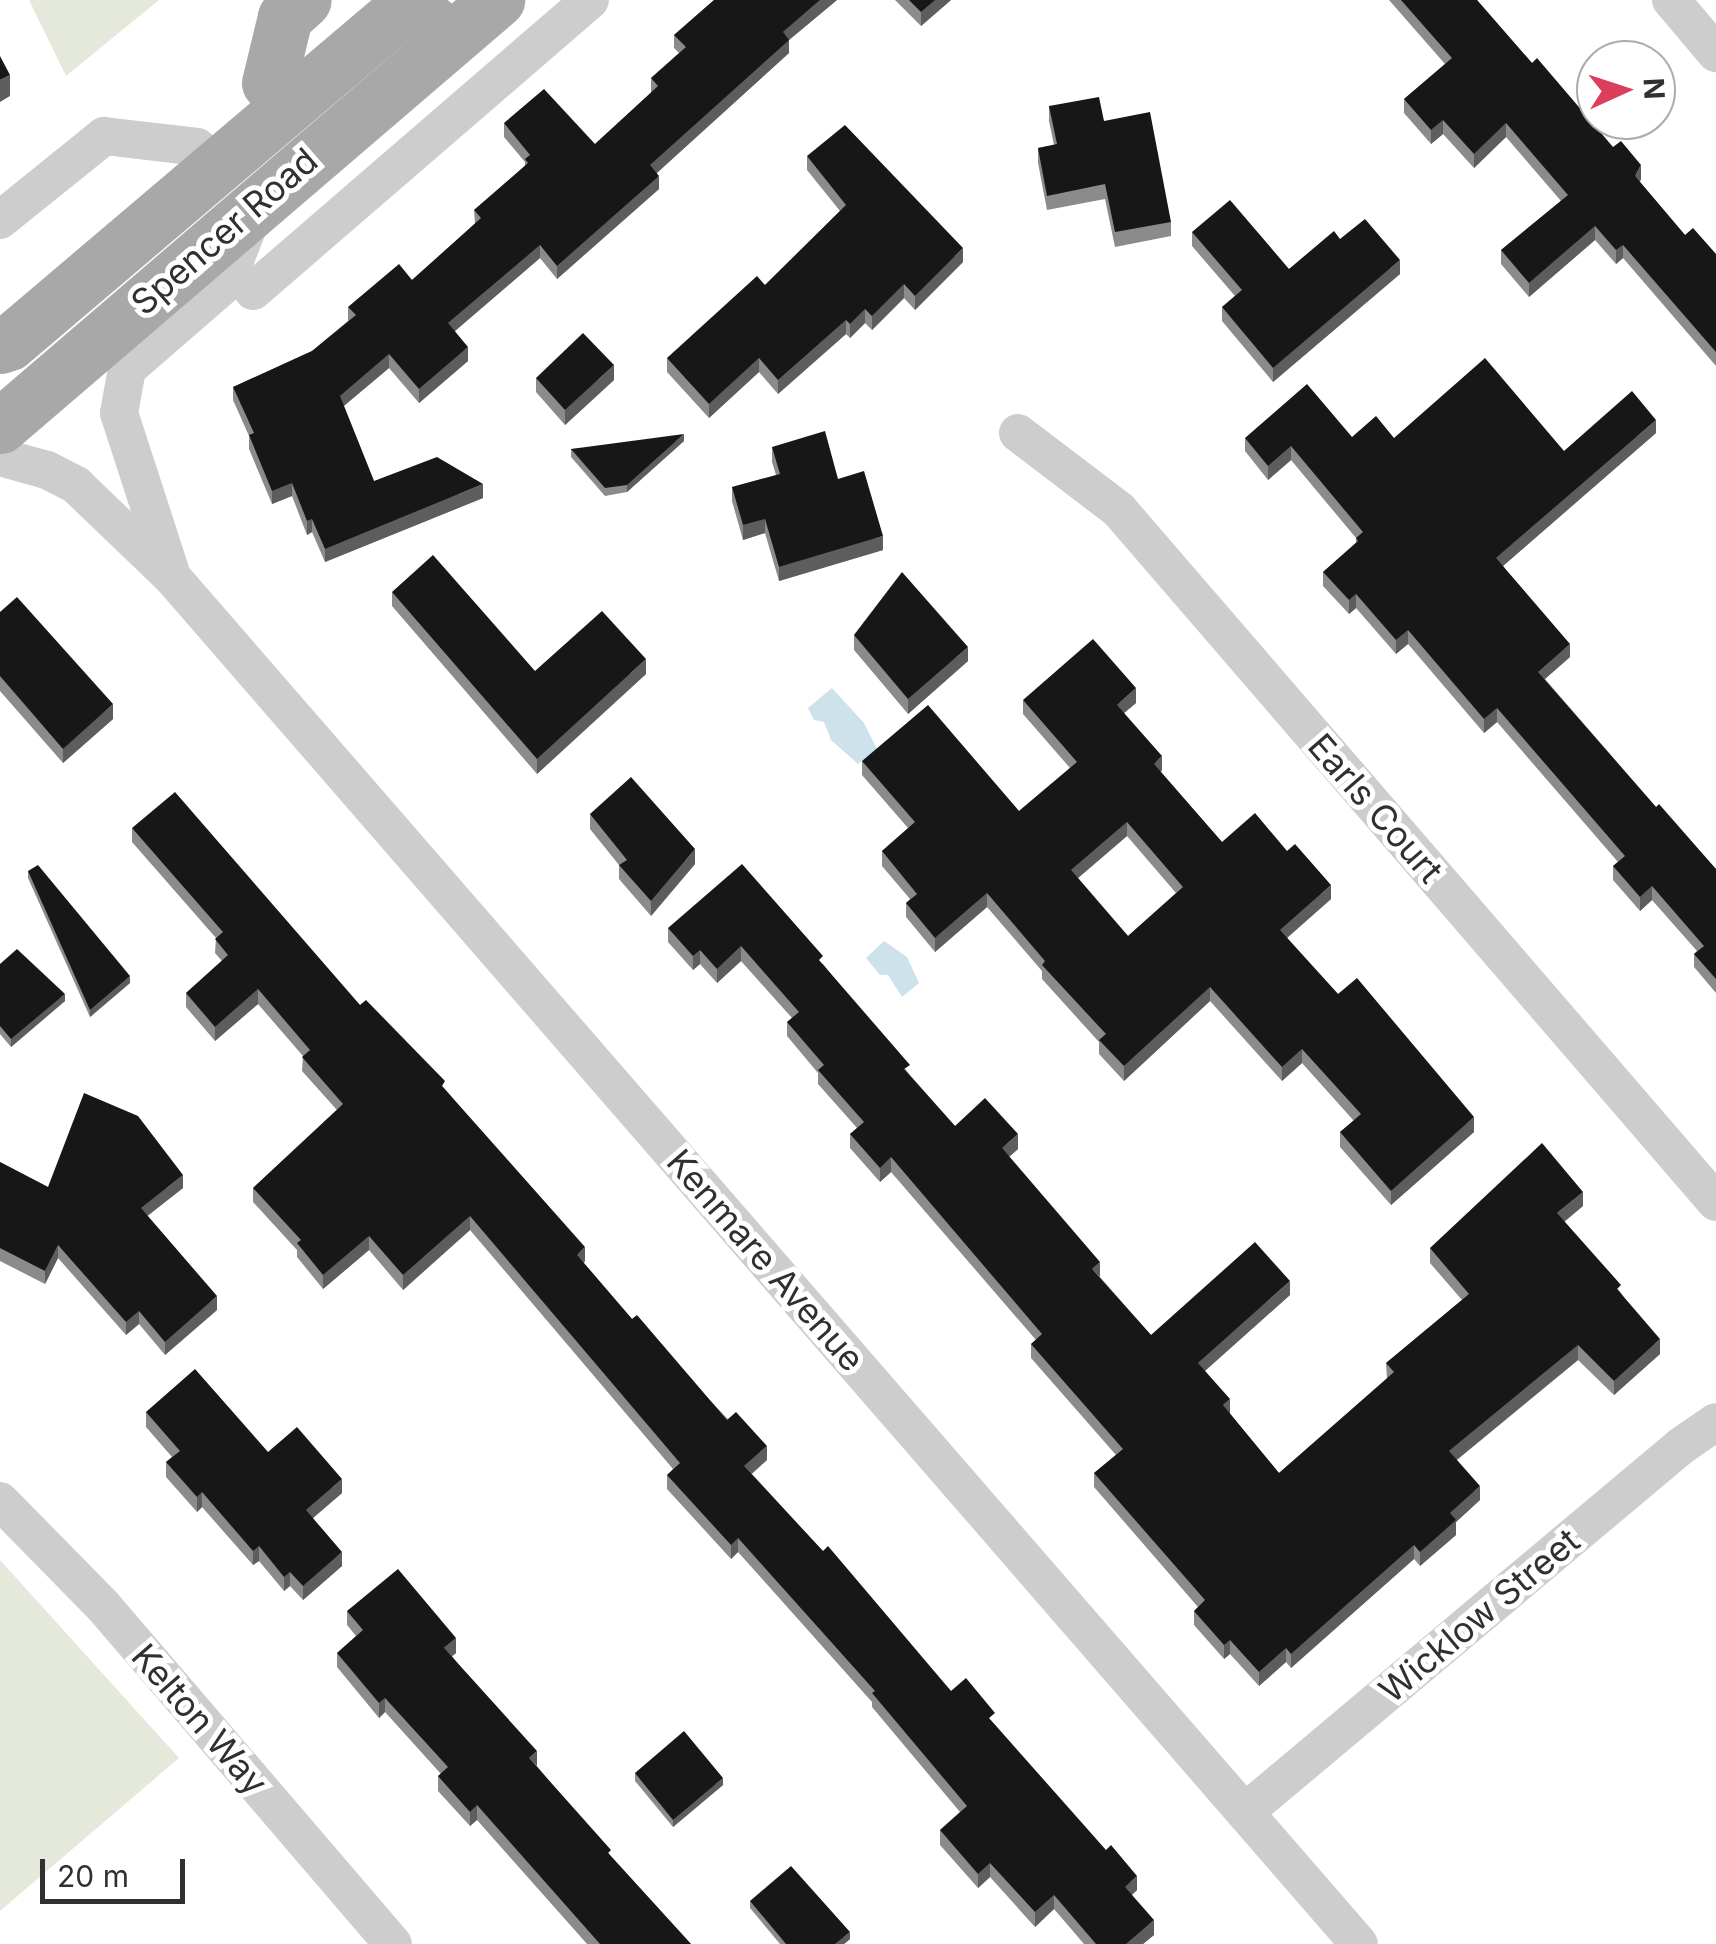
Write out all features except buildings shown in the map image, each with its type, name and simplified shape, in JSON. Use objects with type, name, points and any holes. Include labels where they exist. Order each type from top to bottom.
[{"type":"main road","points":[[269,83],[284,17],[304,0]]},
{"type":"main road","points":[[0,303],[198,147],[361,0]]},
{"type":"main road","name":"Spencer Road","points":[[0,426],[258,200],[497,0]]},
{"type":"main road","points":[[0,346],[400,12],[424,16],[450,38]]},
{"type":"street","name":"Spencer Road","points":[[253,291],[590,0]]},
{"type":"street","points":[[1671,0],[1716,53]]},
{"type":"street","points":[[450,38],[492,87]]},
{"type":"street","points":[[0,220],[104,136],[198,147]]},
{"type":"street","name":"Kenmare Avenue","points":[[172,577],[119,412],[127,369],[226,283],[258,200]]},
{"type":"street","name":"Earls Court","points":[[1018,433],[1119,510],[1716,1202]]},
{"type":"street","name":"Kenmare Avenue","points":[[0,457],[47,470],[76,484],[172,577],[1359,1944]]},
{"type":"street","name":"Wicklow Street","points":[[1245,1812],[1680,1446],[1716,1422]]},
{"type":"street","name":"Kelton Way","points":[[0,1501],[104,1608],[393,1944]]},
{"type":"shaded area","points":[[29,0],[159,0],[66,76]]},
{"type":"shaded area","points":[[0,1560],[179,1758],[0,1911]]},
{"type":"water","points":[[832,688],[864,723],[877,749],[858,764],[831,740],[824,722],[814,720],[808,708]]},
{"type":"water","points":[[884,941],[907,957],[919,983],[902,997],[888,975],[880,975],[866,958]]}]
